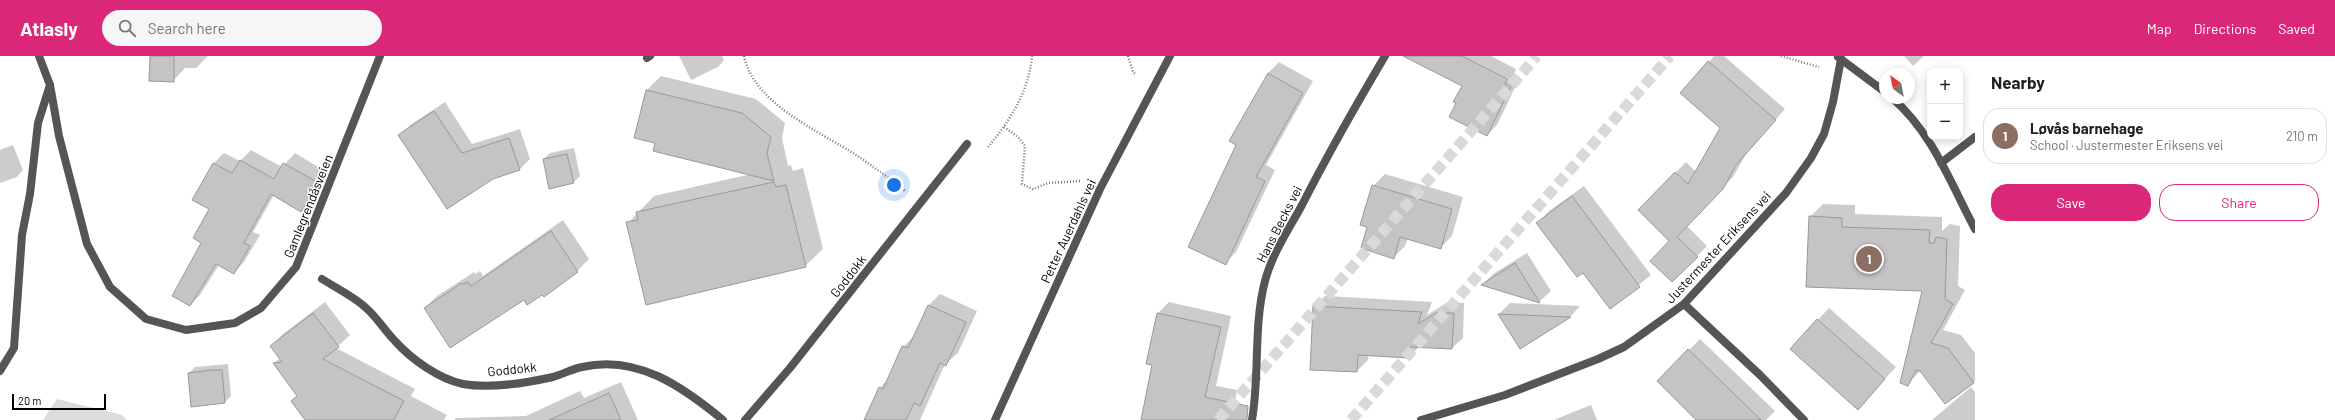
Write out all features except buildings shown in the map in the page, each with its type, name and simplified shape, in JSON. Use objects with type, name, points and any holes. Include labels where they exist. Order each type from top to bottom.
[{"type":"street","name":"Gamlegrendåsveien","points":[[39,56],[50,85],[59,136],[87,244],[110,287],[146,319],[186,330],[235,323],[261,308],[296,267],[380,56]]},
{"type":"street","name":"Petter Auerdahls vei","points":[[995,420],[1100,189],[1170,56]]},
{"type":"street","name":"Hans Becks vei","points":[[1253,420],[1256,334],[1266,279],[1278,249],[1325,161],[1385,56]]},
{"type":"street","points":[[1839,57],[1879,87]]},
{"type":"street","name":"Justermester Eriksens vei","points":[[1421,420],[1505,395],[1598,359],[1624,347],[1684,304],[1786,193],[1811,158],[1824,134],[1833,102],[1839,72],[1839,57]]},
{"type":"street","points":[[0,371],[14,348],[22,235],[30,194],[38,123],[50,85]]},
{"type":"street","points":[[1898,104],[1912,118],[1941,163],[1975,229]]},
{"type":"street","points":[[1941,163],[1975,137]]},
{"type":"street","name":"Goddokk","points":[[745,420],[790,368],[967,144]]},
{"type":"street","name":"Goddokk","points":[[322,279],[365,306],[380,321],[394,341],[412,357],[442,376],[463,384],[518,383],[554,376],[582,366],[615,364],[638,368],[669,381],[695,397],[723,420]]},
{"type":"street","points":[[1684,304],[1760,375],[1804,420]]},
{"type":"path","points":[[744,56],[756,81],[766,94],[802,124],[886,175],[919,203]]},
{"type":"path","points":[[985,150],[1004,128],[1022,96],[1031,69],[1032,56]]},
{"type":"path","points":[[1781,56],[1839,72]]},
{"type":"path","points":[[1004,128],[1018,138],[1025,146],[1022,184],[1033,189],[1048,183],[1079,180],[1100,189]]},
{"type":"shaded area","points":[[57,399],[122,415],[127,420],[43,420]]},
{"type":"tunnel","points":[[1218,420],[1537,56]]},
{"type":"tunnel","points":[[1351,420],[1670,56]]},
{"type":"place","name":"Løvås barnehage","points":[[1869,259]]}]
